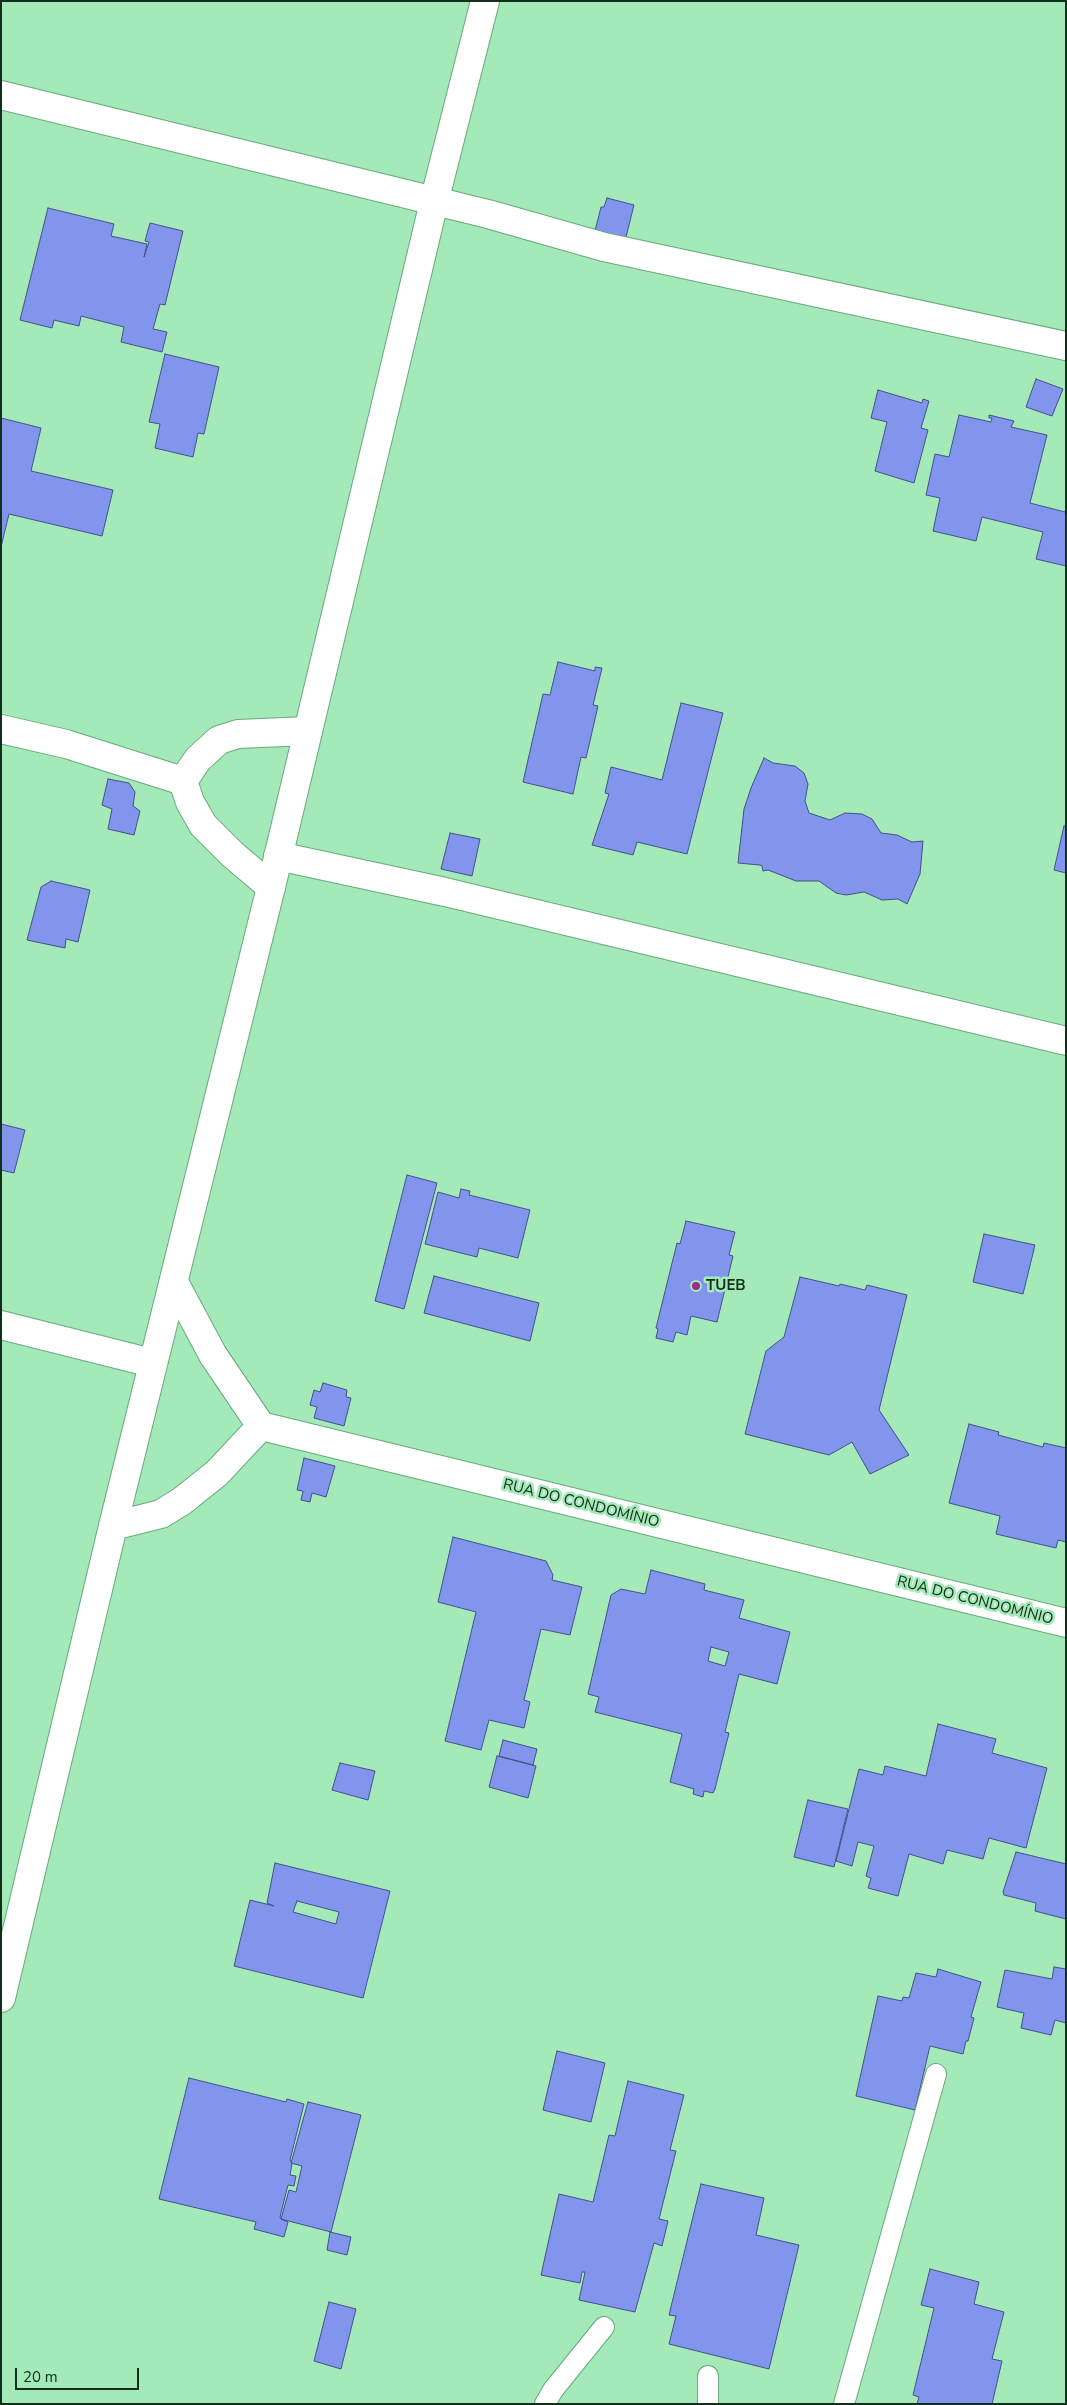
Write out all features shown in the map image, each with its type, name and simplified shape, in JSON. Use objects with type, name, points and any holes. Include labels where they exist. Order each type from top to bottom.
[{"type":"street","points":[[1,1998],[112,1526],[271,887],[434,202],[485,1]]},
{"type":"street","points":[[1,95],[488,214],[604,247],[1066,346]]},
{"type":"street","points":[[1,729],[66,744],[183,781]]},
{"type":"street","points":[[183,781],[198,759],[219,740],[238,734],[308,730]]},
{"type":"street","points":[[183,781],[190,802],[203,825],[232,854],[271,887]]},
{"type":"street","points":[[278,856],[445,892],[1066,1041]]},
{"type":"street","points":[[112,1526],[161,1514],[182,1501],[217,1473],[260,1426],[213,1355],[174,1282]]},
{"type":"street","points":[[1,1325],[152,1363]]},
{"type":"street","name":"RUA DO CONDOMÍNIO","points":[[260,1426],[1066,1623]]},
{"type":"lane","points":[[844,2404],[936,2074]]},
{"type":"lane","points":[[544,2404],[553,2390],[604,2327]]},
{"type":"lane","points":[[708,2376],[708,2404]]},
{"type":"building","points":[[607,198],[634,205],[625,241],[594,235],[601,207],[604,207]]},
{"type":"building","points":[[48,208],[114,224],[111,236],[147,244],[144,257],[149,242],[145,241],[150,223],[183,231],[165,305],[160,304],[153,329],[167,332],[162,352],[121,342],[124,327],[81,316],[79,326],[54,320],[52,328],[20,320]]},
{"type":"building","points":[[165,354],[219,367],[204,434],[198,433],[193,457],[155,448],[160,424],[149,422]]},
{"type":"building","points":[[1036,379],[1063,389],[1052,416],[1026,407]]},
{"type":"building","points":[[878,390],[922,403],[923,399],[929,401],[921,428],[928,430],[914,483],[875,471],[887,422],[871,418]]},
{"type":"building","points":[[959,415],[991,422],[992,418],[989,418],[989,415],[1014,421],[1011,427],[1047,435],[1030,503],[1065,512],[1066,507],[1066,566],[1036,559],[1043,532],[982,517],[976,541],[933,531],[940,498],[926,495],[935,454],[949,457]]},
{"type":"building","points":[[1,418],[41,428],[31,471],[113,490],[102,536],[9,514],[1,547]]},
{"type":"building","points":[[558,662],[595,671],[595,667],[602,668],[593,705],[598,706],[586,758],[581,757],[573,794],[523,782],[543,694],[550,695]]},
{"type":"building","points":[[681,703],[723,713],[687,854],[637,842],[633,855],[592,845],[609,794],[605,793],[611,767],[662,780]]},
{"type":"building","points":[[764,758],[773,763],[795,766],[804,773],[808,784],[805,801],[809,813],[830,820],[845,813],[862,814],[872,819],[881,833],[897,835],[912,842],[923,841],[920,874],[907,904],[898,899],[882,900],[864,892],[846,895],[836,893],[819,881],[796,881],[768,870],[763,871],[760,865],[738,863],[744,809]]},
{"type":"building","points":[[108,779],[129,783],[135,792],[133,806],[140,811],[134,835],[108,829],[112,809],[102,805]]},
{"type":"building","points":[[1064,826],[1066,826],[1066,873],[1054,870]]},
{"type":"building","points":[[450,833],[480,839],[472,876],[441,869]]},
{"type":"building","points":[[51,881],[90,890],[78,942],[66,939],[65,948],[27,940],[41,887]]},
{"type":"building","points":[[1,1124],[25,1130],[14,1173],[1,1170]]},
{"type":"building","points":[[407,1175],[437,1183],[404,1309],[375,1301]]},
{"type":"building","points":[[461,1189],[470,1191],[469,1195],[530,1210],[518,1258],[479,1248],[477,1257],[425,1244],[438,1192],[459,1198]]},
{"type":"building","name":"TUEB","points":[[686,1221],[735,1232],[729,1255],[733,1256],[717,1322],[691,1316],[687,1335],[676,1332],[673,1342],[656,1338],[658,1329],[656,1328],[677,1243],[680,1244]]},
{"type":"building","points":[[984,1234],[1035,1245],[1023,1294],[973,1282]]},
{"type":"building","points":[[434,1276],[539,1303],[530,1341],[424,1313]]},
{"type":"building","points":[[800,1277],[865,1290],[867,1285],[907,1295],[879,1410],[909,1455],[870,1474],[852,1442],[829,1455],[745,1434],[766,1351],[784,1337]]},
{"type":"building","points":[[323,1383],[347,1390],[346,1397],[351,1398],[344,1426],[314,1418],[317,1407],[310,1405],[314,1390],[320,1392]]},
{"type":"building","points":[[969,1424],[999,1432],[998,1435],[1043,1447],[1044,1443],[1066,1448],[1066,1542],[1058,1540],[1056,1548],[996,1534],[1000,1516],[949,1503]]},
{"type":"building","points":[[304,1458],[335,1466],[326,1497],[312,1493],[310,1502],[301,1500],[303,1491],[297,1490]]},
{"type":"building","points":[[453,1537],[546,1561],[553,1575],[552,1580],[582,1587],[570,1635],[541,1629],[524,1700],[530,1702],[524,1728],[489,1720],[481,1750],[445,1741],[476,1612],[438,1602]]},
{"type":"building","points":[[651,1570],[705,1584],[704,1590],[744,1600],[739,1618],[790,1632],[777,1684],[739,1674],[725,1732],[729,1733],[715,1789],[713,1793],[704,1791],[703,1797],[693,1794],[694,1789],[670,1782],[682,1734],[595,1712],[599,1697],[588,1694],[611,1595],[621,1589],[645,1594]],"holes":[[[711,1647],[729,1652],[725,1666],[708,1661]]]},
{"type":"building","points":[[938,1724],[996,1739],[992,1753],[1047,1768],[1026,1848],[989,1838],[983,1859],[947,1850],[943,1864],[909,1854],[898,1896],[868,1888],[871,1878],[866,1876],[874,1846],[858,1842],[852,1866],[836,1861],[859,1769],[883,1775],[885,1766],[926,1776]]},
{"type":"building","points":[[503,1740],[537,1749],[533,1765],[499,1756]]},
{"type":"building","points":[[497,1756],[536,1766],[528,1798],[489,1787]]},
{"type":"building","points":[[340,1763],[375,1771],[368,1800],[332,1790]]},
{"type":"building","points":[[808,1800],[848,1809],[834,1867],[794,1857]]},
{"type":"building","points":[[1016,1852],[1066,1864],[1066,1919],[1035,1911],[1036,1903],[1004,1895],[1003,1892]]},
{"type":"building","points":[[275,1863],[390,1891],[363,1998],[234,1966],[250,1900],[274,1906],[267,1903]],"holes":[[[297,1901],[339,1912],[336,1924],[293,1912]]]},
{"type":"building","points":[[1054,1967],[1066,1969],[1066,2023],[1055,2020],[1051,2035],[1021,2028],[1024,2013],[997,2007],[1005,1970],[1052,1979]]},
{"type":"building","points":[[938,1969],[981,1982],[971,2017],[974,2018],[963,2054],[930,2046],[915,2110],[856,2096],[878,1996],[902,2001],[903,1997],[909,1998],[916,1973],[936,1977]]},
{"type":"building","points":[[557,2051],[605,2063],[591,2122],[543,2110]]},
{"type":"building","points":[[189,2078],[286,2102],[287,2099],[304,2104],[290,2160],[292,2164],[290,2175],[296,2176],[294,2186],[288,2185],[280,2217],[288,2222],[284,2237],[254,2229],[256,2222],[159,2199]]},
{"type":"building","points":[[628,2081],[684,2095],[670,2150],[676,2151],[659,2219],[668,2221],[662,2246],[654,2243],[635,2312],[579,2300],[585,2272],[582,2272],[580,2283],[541,2275],[559,2194],[593,2202],[609,2135],[615,2136]]},
{"type":"building","points":[[308,2102],[361,2115],[331,2232],[281,2219],[289,2190],[296,2192],[302,2166],[291,2163]]},
{"type":"building","points":[[701,2184],[764,2198],[756,2235],[799,2245],[769,2369],[669,2344],[676,2316],[669,2315]]},
{"type":"building","points":[[330,2232],[351,2237],[347,2255],[327,2250]]},
{"type":"building","points":[[930,2269],[979,2282],[974,2304],[1004,2312],[992,2359],[1002,2361],[992,2404],[917,2404],[919,2397],[913,2395],[934,2308],[921,2305]]},
{"type":"building","points":[[329,2302],[356,2309],[341,2369],[314,2361]]},
{"type":"place","name":"TUEB","points":[[696,1286]]}]
